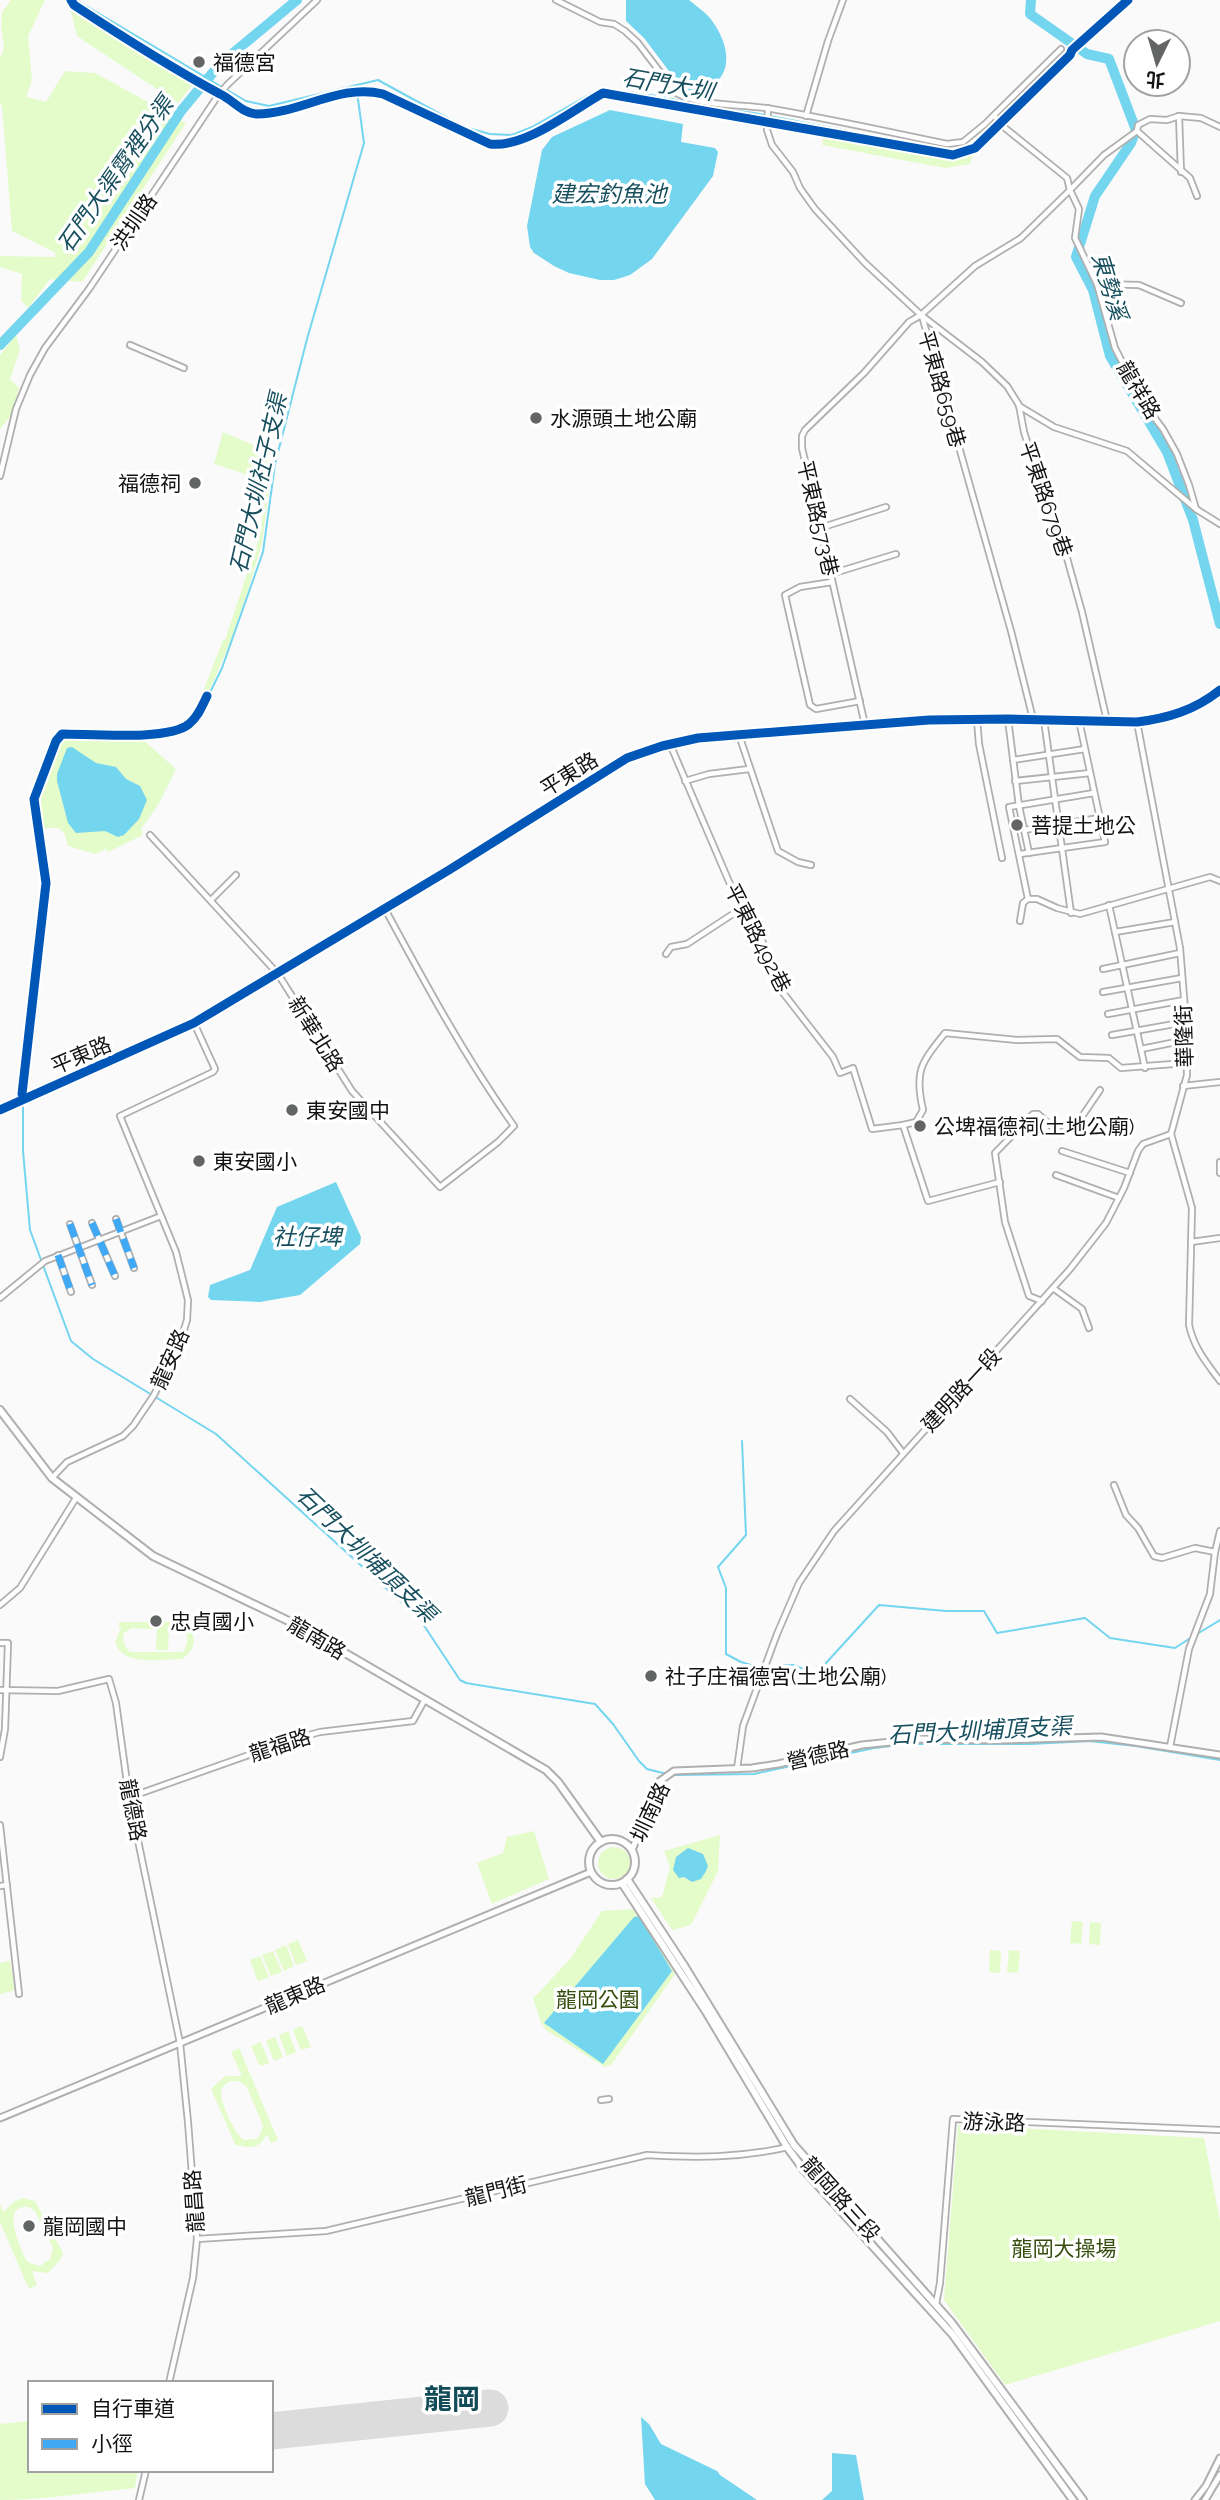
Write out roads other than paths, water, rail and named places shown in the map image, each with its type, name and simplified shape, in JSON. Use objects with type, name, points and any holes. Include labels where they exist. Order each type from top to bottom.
[{"type":"main road","name":"龍南路","points":[[0,1410],[52,1478],[153,1556],[297,1625],[546,1770],[572,1799],[601,1842]]},
{"type":"main road","points":[[614,1839],[632,1850],[634,1866],[624,1881],[608,1885],[599,1881],[591,1872],[589,1864],[592,1852],[601,1842],[614,1839]]},
{"type":"main road","name":"龍岡路三段","points":[[624,1881],[804,2170],[953,2335],[1073,2500]]},
{"type":"main road","name":"龍岡路三段","points":[[790,2146],[936,2304],[1083,2500]]},
{"type":"street","name":"洪圳路","points":[[0,476],[16,409],[45,348],[89,289],[221,92],[317,0]]},
{"type":"street","points":[[556,0],[625,31],[638,43],[676,93],[702,102],[806,116],[947,144],[963,142],[994,116],[1061,49]]},
{"type":"street","points":[[806,116],[843,0]]},
{"type":"street","points":[[532,134],[603,93],[953,156],[975,148],[1072,50],[1128,0]]},
{"type":"street","points":[[186,73],[214,91],[221,92],[249,113],[260,114],[351,92]]},
{"type":"street","name":"平東路659巷","points":[[768,110],[768,137],[815,209],[865,262],[921,315],[1011,631],[1033,719]]},
{"type":"street","points":[[994,116],[1000,124],[1067,178],[1070,190]]},
{"type":"street","points":[[921,315],[975,266],[1021,238],[1104,156],[1135,132],[1138,125],[1150,118],[1167,120],[1179,116],[1201,118],[1220,127]]},
{"type":"street","points":[[1179,116],[1181,172]]},
{"type":"street","points":[[1135,132],[1152,143],[1190,178],[1197,196]]},
{"type":"street","name":"龍祥路","points":[[1070,190],[1079,209],[1075,238],[1097,284],[1115,348],[1144,404],[1177,454],[1196,509]]},
{"type":"street","points":[[1097,284],[1139,285],[1181,303]]},
{"type":"street","name":"平東路679巷","points":[[921,315],[982,362],[1007,386],[1019,405],[1024,432],[1073,580],[1107,722]]},
{"type":"street","name":"平東路573巷","points":[[865,724],[802,449],[802,436],[909,322],[921,315]]},
{"type":"street","points":[[130,345],[184,368]]},
{"type":"street","points":[[1019,405],[1054,427],[1127,451],[1196,509],[1220,524]]},
{"type":"street","points":[[820,528],[886,507]]},
{"type":"street","points":[[831,574],[896,554]]},
{"type":"street","points":[[832,582],[800,587],[785,595],[810,705],[816,709],[860,701]]},
{"type":"street","name":"平東路","points":[[0,1110],[194,1023],[385,909],[627,758],[698,738],[865,724],[977,719],[1137,722],[1183,713],[1220,690]]},
{"type":"street","points":[[977,719],[979,744],[1002,858]]},
{"type":"street","points":[[1008,719],[1018,806],[1029,853]]},
{"type":"street","points":[[1044,720],[1071,913]]},
{"type":"street","points":[[1020,854],[1105,842],[1079,720]]},
{"type":"street","name":"華隆街","points":[[1137,722],[1170,890],[1180,953],[1186,1022],[1187,1075],[1171,1134],[1192,1208],[1189,1325],[1193,1341],[1220,1381]]},
{"type":"street","points":[[740,735],[778,851],[798,862],[811,865]]},
{"type":"street","name":"平東路492巷","points":[[670,744],[742,908],[760,934],[777,985],[833,1057],[840,1073],[853,1068],[872,1129],[903,1125]]},
{"type":"street","points":[[1013,760],[1085,749]]},
{"type":"street","points":[[685,781],[709,774],[749,769]]},
{"type":"street","points":[[1016,781],[1090,773]]},
{"type":"street","points":[[1028,899],[1009,807],[1094,793]]},
{"type":"street","points":[[1024,830],[1099,818]]},
{"type":"street","name":"新華北路","points":[[150,835],[278,974],[352,1091],[440,1187],[498,1142],[513,1126],[451,1031],[385,909]]},
{"type":"street","points":[[211,900],[236,875]]},
{"type":"street","points":[[1020,921],[1023,903],[1028,899],[1037,899],[1080,914],[1210,877],[1220,881]]},
{"type":"street","points":[[1109,905],[1138,1030],[1144,1068]]},
{"type":"street","points":[[666,954],[671,947],[687,944],[742,908]]},
{"type":"street","points":[[1115,932],[1175,922]]},
{"type":"street","points":[[1102,969],[1180,953]]},
{"type":"street","points":[[1103,992],[1182,978]]},
{"type":"street","points":[[1108,1014],[1184,1000]]},
{"type":"street","points":[[1112,1035],[1186,1022]]},
{"type":"street","name":"龍安路","points":[[52,1478],[66,1462],[123,1436],[153,1397],[184,1331],[188,1309],[184,1279],[120,1116],[213,1072],[215,1069],[194,1023]]},
{"type":"street","points":[[1000,1182],[928,1201],[903,1125],[916,1122],[923,1110],[918,1090],[923,1061],[945,1033],[1017,1040],[1057,1039],[1080,1057],[1109,1058],[1121,1068],[1186,1063]]},
{"type":"street","points":[[1140,1049],[1186,1040]]},
{"type":"street","points":[[1183,1086],[1220,1082]]},
{"type":"street","points":[[1041,1301],[1029,1296],[1005,1222],[995,1153],[1033,1114],[1038,1114],[1060,1134],[1081,1118],[1100,1090]]},
{"type":"street","name":"建明路一段","points":[[737,1769],[743,1726],[776,1634],[799,1583],[834,1531],[1053,1288],[1106,1223],[1143,1143],[1171,1134]]},
{"type":"street","points":[[1062,1151],[1130,1173]]},
{"type":"street","points":[[1220,1164],[1220,1174]]},
{"type":"street","points":[[1056,1175],[1119,1198]]},
{"type":"street","points":[[0,1298],[42,1264],[58,1255],[161,1216]]},
{"type":"street","points":[[116,1219],[134,1268]]},
{"type":"street","points":[[92,1223],[115,1276]]},
{"type":"street","points":[[70,1224],[92,1285]]},
{"type":"street","points":[[1191,1242],[1220,1238]]},
{"type":"street","points":[[58,1255],[71,1292]]},
{"type":"street","points":[[1053,1288],[1082,1309],[1089,1328]]},
{"type":"street","points":[[850,1399],[887,1433],[903,1453]]},
{"type":"street","points":[[1114,1485],[1126,1515],[1138,1528],[1154,1556],[1162,1558],[1195,1548],[1215,1552]]},
{"type":"street","points":[[0,1605],[20,1588],[76,1498]]},
{"type":"street","points":[[1170,1747],[1189,1649],[1210,1594],[1220,1531]]},
{"type":"street","points":[[0,1643],[8,1643],[3,1690],[5,1729],[0,1757]]},
{"type":"street","name":"龍德路","points":[[3,1690],[58,1691],[109,1679],[116,1703],[129,1797],[180,2043]]},
{"type":"street","name":"龍福路","points":[[129,1797],[307,1735],[413,1721],[424,1701]]},
{"type":"street","name":"營德路","points":[[668,1773],[778,1764],[862,1745],[920,1739],[1101,1737],[1220,1755]]},
{"type":"street","name":"圳南路","points":[[632,1850],[660,1781],[668,1773]]},
{"type":"street","points":[[0,1825],[19,1994]]},
{"type":"street","name":"龍東路","points":[[0,2118],[591,1872]]},
{"type":"street","points":[[0,1886],[8,1885]]},
{"type":"street","name":"龍昌路","points":[[169,2381],[193,2278],[197,2239],[180,2043]]},
{"type":"street","points":[[601,2100],[609,2099]]},
{"type":"street","name":"游泳路","points":[[936,2304],[953,2119],[1220,2130]]},
{"type":"street","name":"龍門街","points":[[197,2239],[326,2231],[648,2155],[748,2155],[790,2146]]},
{"type":"street","points":[[1195,2500],[1206,2486],[1220,2458]]},
{"type":"street","points":[[139,2500],[146,2472]]},
{"type":"street","points":[[1205,2500],[1220,2475]]},
{"type":"water","points":[[626,0],[689,0],[703,11],[717,28],[725,49],[725,69],[720,78],[700,91],[688,90],[678,83],[644,38],[626,21]]},
{"type":"water","name":"建宏釣魚池","points":[[610,110],[683,124],[681,142],[715,148],[718,152],[713,176],[652,259],[630,275],[614,280],[600,280],[569,273],[534,253],[530,247],[527,226],[542,150],[552,137]]},
{"type":"water","points":[[72,747],[96,763],[116,767],[126,779],[140,786],[147,800],[139,819],[124,835],[118,837],[105,831],[76,833],[68,823],[57,774],[67,748]]},
{"type":"water","name":"社仔埤","points":[[336,1182],[361,1237],[360,1244],[300,1295],[260,1302],[211,1300],[208,1297],[210,1285],[250,1270],[277,1207]]},
{"type":"water","points":[[688,1848],[703,1854],[708,1866],[701,1879],[692,1882],[684,1877],[679,1878],[673,1870],[676,1857]]},
{"type":"water","name":"龍岡公園","points":[[639,1916],[672,1971],[603,2064],[544,2023],[634,1917]]},
{"type":"water","points":[[641,2417],[649,2424],[661,2444],[717,2471],[757,2500],[655,2500],[645,2484]]},
{"type":"water","points":[[832,2453],[856,2455],[864,2500],[822,2500],[832,2491]]},
{"type":"waterway","name":"石門大圳","points":[[76,0],[222,87]]},
{"type":"waterway","name":"石門大渠霄裡分渠","points":[[0,345],[89,252],[181,111],[220,64],[297,0]]},
{"type":"waterway","name":"東勢溪","points":[[1031,0],[1030,14],[1087,54],[1109,59],[1136,130],[1131,143],[1095,196],[1076,257],[1093,290],[1110,356],[1167,452],[1193,520],[1220,624]]},
{"type":"waterway","name":"石門大圳","points":[[227,90],[246,101],[269,106],[378,80],[464,127],[490,134],[512,135],[532,127],[592,93],[606,89],[754,113],[952,151],[974,144],[1120,0]]},
{"type":"waterway","name":"石門大圳社子支渠","points":[[24,1097],[47,882],[36,799],[58,742],[64,736],[154,737],[181,733],[196,721],[222,668],[263,552],[275,464],[307,339],[364,143],[356,85]]},
{"type":"waterway","name":"石門大圳埔頂支渠","points":[[23,1102],[23,1151],[30,1230],[71,1341],[93,1359],[216,1434],[419,1618],[460,1680],[595,1704],[647,1769],[667,1774]]},
{"type":"waterway","name":"石門大圳埔頂支渠","points":[[742,1441],[746,1535],[718,1567],[726,1588],[726,1654],[741,1662],[757,1667],[793,1665],[816,1674],[879,1605],[946,1611],[984,1611],[997,1633],[1085,1618],[1110,1638],[1175,1648],[1192,1637]]},
{"type":"waterway","name":"石門大圳埔頂支渠","points":[[1197,1634],[1220,1620]]},
{"type":"waterway","name":"石門大圳埔頂支渠","points":[[673,1775],[754,1774],[874,1748],[909,1744],[1089,1741],[1220,1760]]},
{"type":"place","name":"福德宮","points":[[199,62]]},
{"type":"place","name":"水源頭土地公廟","points":[[536,418]]},
{"type":"place","name":"福德祠","points":[[195,483]]},
{"type":"place","name":"菩提土地公","points":[[1017,825]]},
{"type":"place","name":"東安國中","points":[[292,1110]]},
{"type":"place","name":"公埤福德祠(土地公廟)","points":[[920,1126]]},
{"type":"place","name":"東安國小","points":[[199,1161]]},
{"type":"place","name":"忠貞國小","points":[[156,1621]]},
{"type":"place","name":"社子庄福德宮(土地公廟)","points":[[651,1676]]},
{"type":"place","name":"龍岡國中","points":[[29,2226]]},
{"type":"district","name":"龍岡","points":[[452,2399]]},
{"type":"park label","name":"龍岡大操場","points":[[1064,2248]]}]
